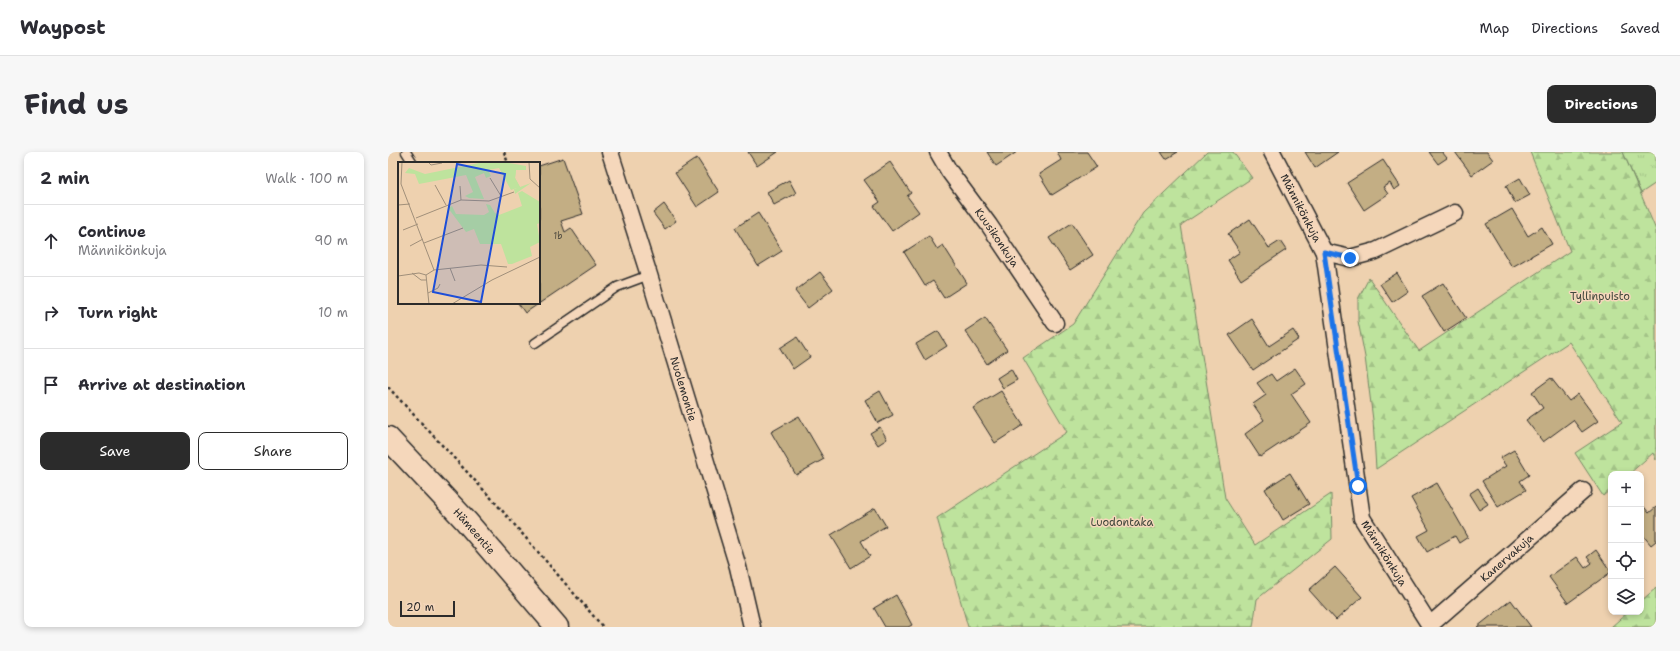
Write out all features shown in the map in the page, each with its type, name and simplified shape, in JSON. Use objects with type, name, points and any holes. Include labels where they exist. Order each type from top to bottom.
[{"type":"highway","name":"Hämeentie","points":[[388,438],[466,521],[557,627]]},
{"type":"street","name":"Nuolemontie","points":[[610,152],[738,567],[752,627]]},
{"type":"street","name":"Kuusikonkuja","points":[[938,152],[949,171],[989,225],[1055,323]]},
{"type":"street","name":"Männikönkuja","points":[[1272,152],[1324,252],[1362,518],[1430,626]]},
{"type":"street","points":[[1324,252],[1350,258],[1376,251],[1455,213]]},
{"type":"street","name":"Kanervakuja","points":[[1430,626],[1583,490]]},
{"type":"lane","points":[[406,152],[412,162]]},
{"type":"lane","points":[[535,343],[617,286],[649,275]]},
{"type":"path","points":[[504,152],[508,162]]},
{"type":"path","points":[[388,387],[493,500],[603,627]]},
{"type":"green space","name":"Luodontaka","points":[[1207,152],[1233,152],[1252,178],[1181,225],[1225,498],[1255,545],[1331,494],[1332,539],[1257,599],[1253,627],[968,627],[937,518],[1067,432],[1023,358],[1073,324],[1143,213]]},
{"type":"green space","name":"Tyllinpuisto","points":[[1530,152],[1623,152],[1656,230],[1656,460],[1653,453],[1632,471],[1608,471],[1608,492],[1603,496],[1575,453],[1622,422],[1569,342],[1376,469],[1373,420],[1365,357],[1358,321],[1358,299],[1369,278],[1419,351],[1570,251]]},
{"type":"green space","points":[[1623,152],[1656,152],[1656,183],[1641,193]]},
{"type":"green space","points":[[1656,588],[1656,627],[1611,627],[1625,615],[1644,615],[1644,598]]},
{"type":"building","points":[[748,152],[778,152],[757,166]]},
{"type":"building","points":[[987,152],[1017,152],[996,166]]},
{"type":"building","points":[[1057,152],[1087,152],[1097,167],[1052,195],[1039,174],[1061,160]]},
{"type":"building","points":[[1161,152],[1178,152],[1166,159]]},
{"type":"building","points":[[1305,152],[1338,152],[1315,168]]},
{"type":"building","points":[[1429,152],[1442,152],[1447,158],[1438,164]]},
{"type":"building","points":[[1455,152],[1487,152],[1493,160],[1472,175]]},
{"type":"building","points":[[563,158],[583,214],[561,221],[565,232],[571,228],[596,265],[540,303],[540,248],[542,247],[540,242],[540,166]]},
{"type":"building","points":[[697,158],[719,192],[697,207],[675,173]]},
{"type":"building","points":[[1383,160],[1400,186],[1394,190],[1390,183],[1383,187],[1388,194],[1364,210],[1347,183]]},
{"type":"building","points":[[890,162],[911,193],[907,196],[919,212],[892,231],[874,206],[880,202],[864,180]]},
{"type":"building","points":[[1520,178],[1530,195],[1515,203],[1506,186]]},
{"type":"building","points":[[789,180],[796,193],[774,205],[767,192]]},
{"type":"building","points":[[664,204],[676,221],[665,229],[653,213]]},
{"type":"building","points":[[1512,209],[1528,236],[1542,227],[1552,244],[1512,267],[1486,224]]},
{"type":"building","points":[[758,213],[782,251],[758,266],[735,228]]},
{"type":"building","points":[[1250,219],[1269,248],[1280,241],[1286,250],[1241,280],[1228,260],[1240,252],[1228,234]]},
{"type":"building","points":[[1072,223],[1093,255],[1070,270],[1049,238]]},
{"type":"building","points":[[929,236],[937,249],[943,245],[967,283],[944,298],[933,281],[925,286],[904,252]]},
{"type":"building","points":[[820,272],[833,289],[808,308],[795,291]]},
{"type":"building","points":[[1397,273],[1408,291],[1392,302],[1380,284]]},
{"type":"building","points":[[1443,283],[1466,318],[1444,332],[1422,296]]},
{"type":"building","points":[[519,304],[538,304],[525,313]]},
{"type":"building","points":[[985,318],[1007,350],[987,364],[965,331]]},
{"type":"building","points":[[1252,319],[1269,346],[1293,330],[1299,339],[1253,370],[1229,335]]},
{"type":"building","points":[[938,331],[947,346],[925,360],[916,344]]},
{"type":"building","points":[[797,337],[810,357],[793,369],[780,348]]},
{"type":"building","points":[[1295,368],[1306,384],[1291,394],[1311,423],[1260,457],[1245,434],[1264,420],[1253,404],[1266,395],[1257,383],[1271,374],[1276,381]]},
{"type":"building","points":[[1011,369],[1017,380],[1003,388],[997,378]]},
{"type":"building","points":[[1551,378],[1569,401],[1578,394],[1598,421],[1582,432],[1573,420],[1543,442],[1526,420],[1543,408],[1532,392]]},
{"type":"building","points":[[880,391],[893,415],[878,423],[865,400]]},
{"type":"building","points":[[1001,391],[1023,425],[995,443],[973,408]]},
{"type":"building","points":[[799,416],[824,459],[796,475],[771,432]]},
{"type":"building","points":[[880,427],[887,439],[878,445],[870,433]]},
{"type":"building","points":[[1514,450],[1529,475],[1520,481],[1526,490],[1498,507],[1482,481],[1506,466],[1500,458]]},
{"type":"building","points":[[1290,473],[1309,504],[1283,520],[1265,489]]},
{"type":"building","points":[[1437,483],[1468,537],[1459,543],[1455,536],[1427,552],[1418,536],[1429,530],[1411,498]]},
{"type":"building","points":[[1478,488],[1488,504],[1479,510],[1469,494]]},
{"type":"building","points":[[1644,507],[1649,513],[1656,507],[1656,541],[1651,545],[1644,537]]},
{"type":"building","points":[[875,508],[886,526],[861,541],[870,556],[851,568],[831,535]]},
{"type":"building","points":[[1596,550],[1608,568],[1608,574],[1568,603],[1549,577],[1577,557],[1585,568],[1592,563],[1587,557]]},
{"type":"building","points":[[1335,567],[1362,597],[1336,620],[1309,590]]},
{"type":"building","points":[[896,595],[912,625],[908,627],[885,627],[874,608]]},
{"type":"building","points":[[1511,600],[1531,627],[1477,627]]},
{"type":"route","points":[[1350,258],[1324,252],[1329,278],[1358,486]]}]
